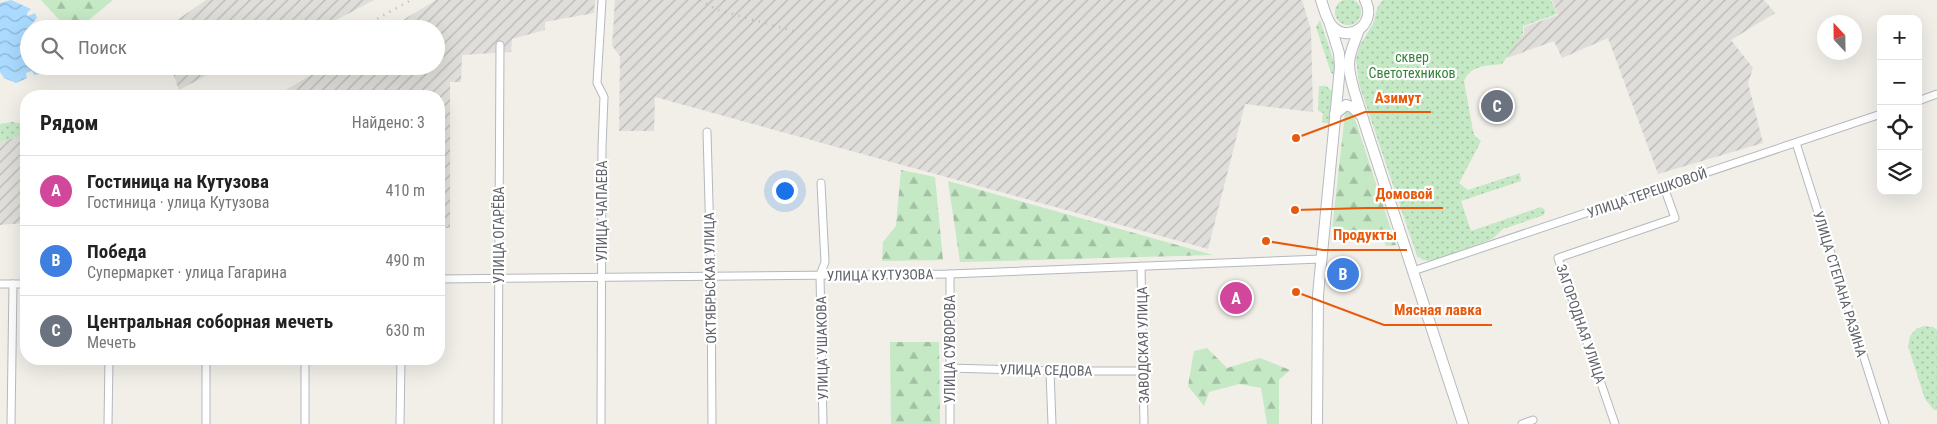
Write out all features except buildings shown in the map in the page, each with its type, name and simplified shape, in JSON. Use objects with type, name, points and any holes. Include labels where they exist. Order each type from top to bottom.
[{"type":"main road","points":[[1317,424],[1317,308],[1340,67],[1339,53],[1321,0]]},
{"type":"main road","points":[[1330,0],[1329,19],[1342,32],[1351,33],[1359,29],[1367,21],[1369,10],[1375,0]]},
{"type":"main road","points":[[1365,0],[1369,10]]},
{"type":"main road","points":[[1339,83],[1359,29]]},
{"type":"main road","points":[[1351,54],[1349,63],[1350,74],[1363,117],[1463,424]]},
{"type":"main road","points":[[1335,114],[1346,106],[1352,107],[1363,117]]},
{"type":"street","name":"УЛИЦА ЧАПАЕВА","points":[[601,424],[602,147],[604,97],[598,83],[602,0]]},
{"type":"street","name":"УЛИЦА ОГАРЁВА","points":[[498,424],[500,45]]},
{"type":"street","points":[[1922,100],[1937,94]]},
{"type":"street","name":"УЛИЦА ТЕРЕШКОВОЙ","points":[[1413,271],[1877,115]]},
{"type":"street","name":"ОКТЯБРЬСКАЯ УЛИЦА","points":[[707,132],[711,275],[712,424]]},
{"type":"street","name":"УЛИЦА СТЕПАНА РАЗИНА","points":[[1796,143],[1885,424]]},
{"type":"street","name":"УЛИЦА УШАКОВА","points":[[822,183],[825,262],[820,275],[823,424]]},
{"type":"street","name":"ЗАГОРОДНАЯ УЛИЦА","points":[[1616,424],[1558,258],[1675,218],[1664,187]]},
{"type":"street","name":"УЛИЦА КУТУЗОВА","points":[[445,279],[950,274],[1321,259]]},
{"type":"street","name":"ЗАВОДСКАЯ УЛИЦА","points":[[1141,266],[1144,424]]},
{"type":"street","name":"УЛИЦА СУВОРОВА","points":[[950,274],[950,424]]},
{"type":"street","points":[[0,284],[20,284]]},
{"type":"street","points":[[11,424],[13,284]]},
{"type":"street","points":[[108,424],[109,365]]},
{"type":"street","points":[[206,365],[206,424]]},
{"type":"street","points":[[304,365],[305,424]]},
{"type":"street","points":[[400,424],[401,365]]},
{"type":"street","name":"УЛИЦА СЕДОВА","points":[[949,368],[1143,371]]},
{"type":"street","points":[[1050,371],[1052,424]]},
{"type":"street","points":[[1522,424],[1533,420]]},
{"type":"shaded area","points":[[206,0],[374,0],[336,20],[177,20]]},
{"type":"shaded area","points":[[436,0],[595,0],[594,13],[545,22],[545,30],[512,39],[511,52],[462,55],[461,82],[450,82],[450,228],[445,228],[445,90],[286,90],[311,75],[445,75],[445,20],[403,20]]},
{"type":"shaded area","points":[[615,0],[1302,0],[1311,30],[1313,112],[1245,104],[1208,249],[655,97],[654,131],[619,131],[620,56],[612,46]]},
{"type":"shaded area","points":[[1552,0],[1764,0],[1775,13],[1731,40],[1753,68],[1748,83],[1763,143],[1658,174],[1608,38],[1562,58],[1554,41],[1507,58],[1503,46],[1524,34],[1524,27],[1558,15]]},
{"type":"shaded area","points":[[173,75],[207,75],[179,90]]},
{"type":"shaded area","points":[[20,136],[20,223],[0,225],[0,142]]},
{"type":"green space","points":[[1348,-1],[1357,3],[1361,12],[1357,21],[1348,25],[1339,21],[1335,12],[1339,3]]},
{"type":"green space","points":[[41,0],[113,0],[89,20],[60,20]]},
{"type":"green space","name":"сквер Светотехников","points":[[1383,0],[1551,0],[1557,14],[1523,26],[1523,33],[1502,64],[1475,69],[1464,81],[1473,131],[1475,136],[1481,141],[1459,183],[1468,190],[1520,173],[1521,181],[1461,201],[1471,231],[1541,207],[1545,210],[1544,215],[1503,229],[1492,239],[1431,261],[1423,260],[1417,256],[1359,84],[1356,59],[1360,45],[1373,24],[1378,6]]},
{"type":"green space","points":[[1320,20],[1334,62],[1335,75],[1331,73],[1316,27]]},
{"type":"green space","points":[[1319,86],[1326,86],[1332,91],[1330,124],[1322,122],[1323,113],[1318,111]]},
{"type":"green space","points":[[1347,111],[1353,113],[1396,245],[1386,246],[1382,235],[1341,235],[1331,239],[1345,113]]},
{"type":"green space","points":[[20,123],[20,136],[0,142],[0,124]]},
{"type":"green space","points":[[901,170],[935,177],[943,260],[882,261],[883,242],[896,226]]},
{"type":"green space","points":[[948,181],[1213,255],[960,262]]},
{"type":"green space","points":[[1924,326],[1933,327],[1937,330],[1937,410],[1934,410],[1925,399],[1908,346],[1910,336],[1916,329]]},
{"type":"green space","points":[[890,342],[939,342],[940,424],[891,424]]},
{"type":"green space","points":[[1207,348],[1227,368],[1260,358],[1290,370],[1279,380],[1279,424],[1267,424],[1261,388],[1239,384],[1209,392],[1204,406],[1188,386],[1194,351]]},
{"type":"water","points":[[11,0],[31,9],[27,13],[28,16],[35,13],[37,18],[35,20],[20,20],[20,75],[26,75],[27,78],[16,83],[4,78],[0,72],[0,3]]},
{"type":"railway","points":[[375,20],[411,0]]},
{"type":"railway","points":[[700,0],[718,10],[797,32]]},
{"type":"place","name":"Центральная соборная мечеть","points":[[1497,106]]},
{"type":"place","name":"Азимут","points":[[1296,138]]},
{"type":"place","name":"Домовой","points":[[1295,210]]},
{"type":"place","name":"Продукты","points":[[1266,241]]},
{"type":"place","name":"Победа","points":[[1343,274]]},
{"type":"place","name":"Мясная лавка","points":[[1296,292]]},
{"type":"place","name":"Гостиница на Кутузова","points":[[1236,298]]}]
